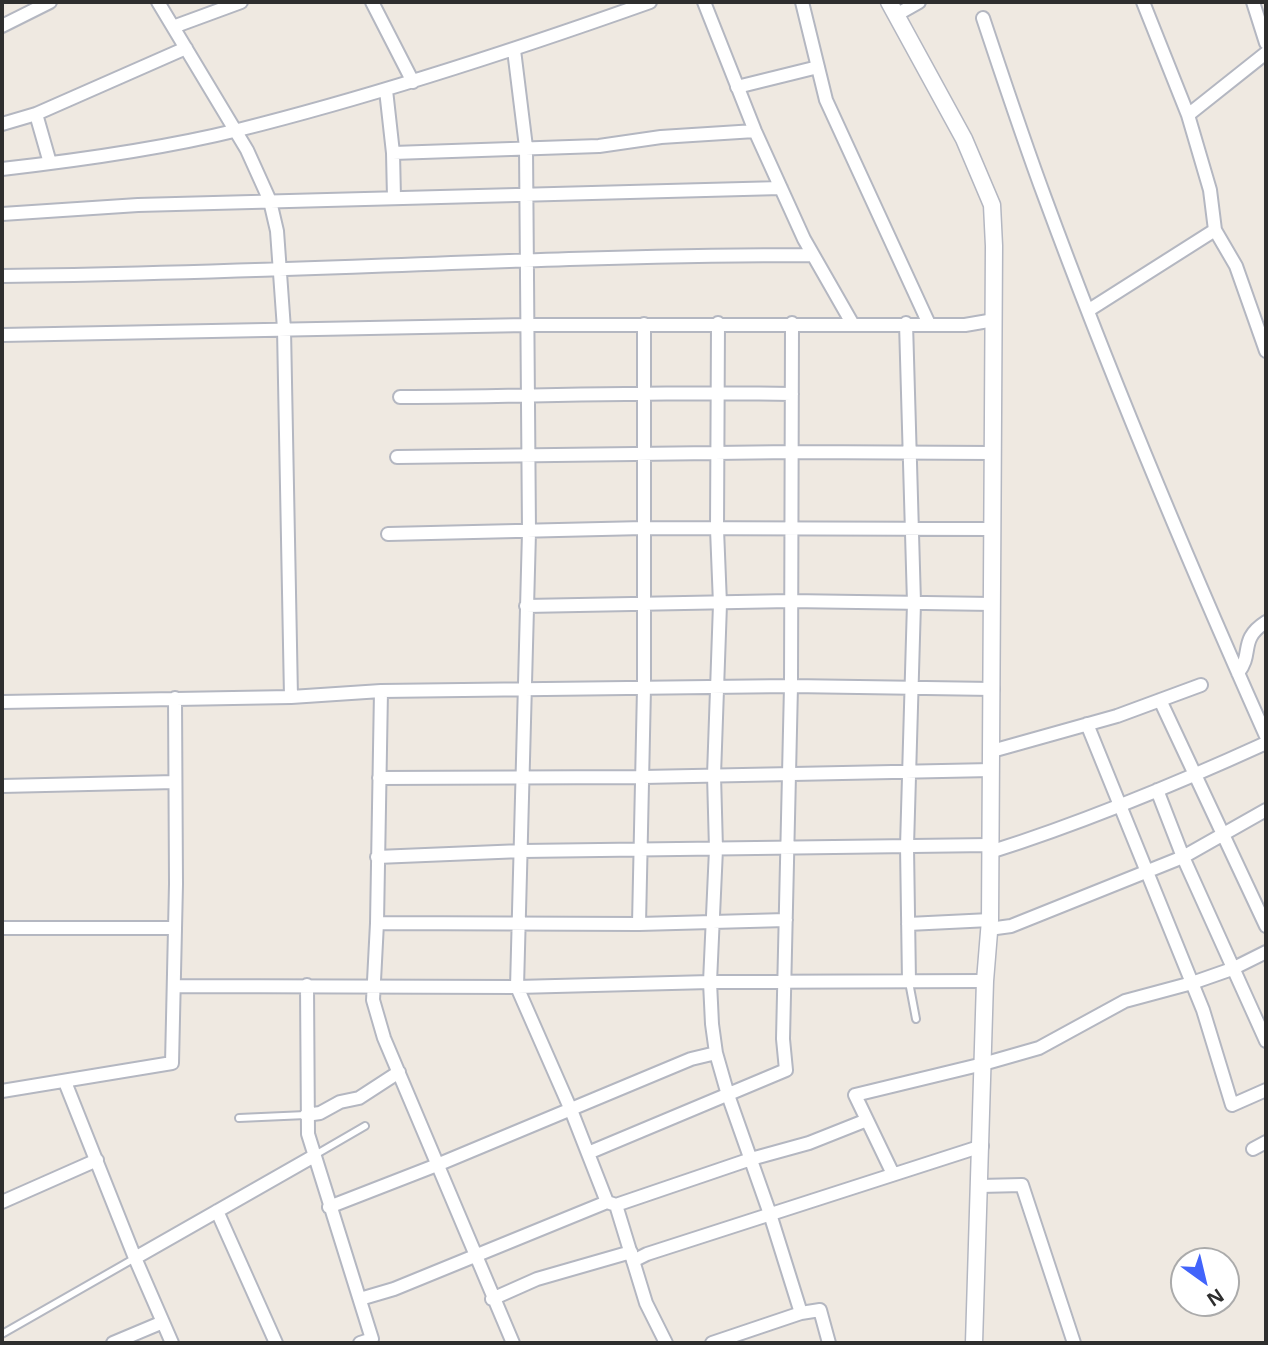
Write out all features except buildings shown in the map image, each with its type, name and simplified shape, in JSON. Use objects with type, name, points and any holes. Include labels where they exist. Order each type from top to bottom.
[{"type":"street","points":[[2,26],[50,2]]},
{"type":"street","points":[[158,2],[236,130],[270,201],[277,231],[284,329],[291,696]]},
{"type":"street","points":[[173,27],[241,2]]},
{"type":"street","points":[[372,2],[412,82]]},
{"type":"street","points":[[2,169],[111,155],[236,130],[412,82],[514,50],[650,2]]},
{"type":"street","points":[[704,2],[755,131],[781,188],[813,255],[852,323]]},
{"type":"street","points":[[802,2],[826,100],[929,324]]},
{"type":"street","points":[[919,2],[892,8],[964,139],[992,205],[995,246],[992,770],[974,1343]]},
{"type":"street","points":[[1143,2],[1188,115],[1210,190],[1215,230],[1236,266],[1266,351]]},
{"type":"street","points":[[1253,2],[1266,43]]},
{"type":"street","points":[[983,18],[1045,198],[1089,310],[1211,614],[1266,736]]},
{"type":"street","points":[[2,124],[36,114],[186,48]]},
{"type":"street","points":[[514,50],[526,147],[529,532],[517,987],[612,1203],[646,1303],[666,1343]]},
{"type":"street","points":[[1188,115],[1266,52]]},
{"type":"street","points":[[737,87],[818,67]]},
{"type":"street","points":[[386,90],[393,153],[394,198]]},
{"type":"street","points":[[36,114],[50,163]]},
{"type":"street","points":[[393,153],[599,146],[661,136],[755,131]]},
{"type":"street","points":[[2,214],[138,205],[781,188]]},
{"type":"street","points":[[1089,310],[1215,230]]},
{"type":"street","points":[[2,276],[148,275],[527,259],[813,255]]},
{"type":"street","points":[[2,335],[718,323],[965,325],[994,320]]},
{"type":"street","points":[[718,323],[716,529],[720,604],[714,775],[716,849],[710,982],[716,1053],[801,1313]]},
{"type":"street","points":[[588,1153],[786,1070],[783,1039],[789,773],[792,323]]},
{"type":"street","points":[[639,924],[644,688],[644,324]]},
{"type":"street","points":[[906,324],[914,603],[907,846],[909,982]]},
{"type":"street","points":[[400,397],[718,392],[792,394]]},
{"type":"street","points":[[397,457],[793,452],[994,453]]},
{"type":"street","points":[[388,534],[644,528],[993,529]]},
{"type":"street","points":[[526,606],[790,601],[993,604]]},
{"type":"street","points":[[1238,673],[1244,665],[1246,646],[1253,630],[1266,622]]},
{"type":"street","points":[[992,751],[1087,724],[1201,685]]},
{"type":"street","points":[[2,702],[291,696],[381,691],[790,686],[993,689]]},
{"type":"street","points":[[381,691],[373,1000],[384,1038],[492,1299],[513,1343]]},
{"type":"street","points":[[2,1091],[172,1063],[175,698]]},
{"type":"street","points":[[1160,700],[1266,926]]},
{"type":"street","points":[[1087,724],[1203,1010],[1232,1105],[1266,1090]]},
{"type":"street","points":[[377,857],[640,849],[907,846],[990,848],[1040,836],[1195,775],[1266,743]]},
{"type":"street","points":[[379,778],[643,777],[992,770]]},
{"type":"street","points":[[2,786],[176,782]]},
{"type":"street","points":[[1157,790],[1183,857],[1266,1041]]},
{"type":"street","points":[[908,923],[1011,926],[1183,857],[1266,810]]},
{"type":"street","points":[[377,923],[519,925],[786,920]]},
{"type":"street","points":[[2,928],[175,928]]},
{"type":"street","points":[[893,1174],[855,1095],[1039,1048],[1125,1001],[1192,983],[1232,969],[1266,952]]},
{"type":"street","points":[[174,986],[517,987],[784,981],[985,981]]},
{"type":"street","points":[[307,985],[308,1134],[372,1339],[360,1343]]},
{"type":"street","points":[[329,1207],[438,1165],[691,1059],[716,1053]]},
{"type":"street","points":[[306,1115],[320,1113],[340,1102],[359,1098],[399,1072]]},
{"type":"street","points":[[65,1082],[172,1343]]},
{"type":"street","points":[[360,1299],[394,1289],[612,1203],[809,1143],[867,1120]]},
{"type":"street","points":[[1253,1149],[1266,1142]]},
{"type":"street","points":[[492,1299],[537,1279],[632,1257],[982,1146]]},
{"type":"street","points":[[135,1258],[314,1156]]},
{"type":"street","points":[[2,1202],[97,1160]]},
{"type":"street","points":[[980,1186],[1022,1185],[1074,1343]]},
{"type":"street","points":[[218,1211],[276,1343]]},
{"type":"street","points":[[712,1343],[801,1313],[820,1310],[830,1343]]},
{"type":"street","points":[[113,1343],[163,1322]]},
{"type":"lane","points":[[909,982],[916,1019]]},
{"type":"lane","points":[[239,1118],[306,1115]]},
{"type":"lane","points":[[314,1156],[365,1126]]},
{"type":"lane","points":[[2,1334],[135,1258]]}]
